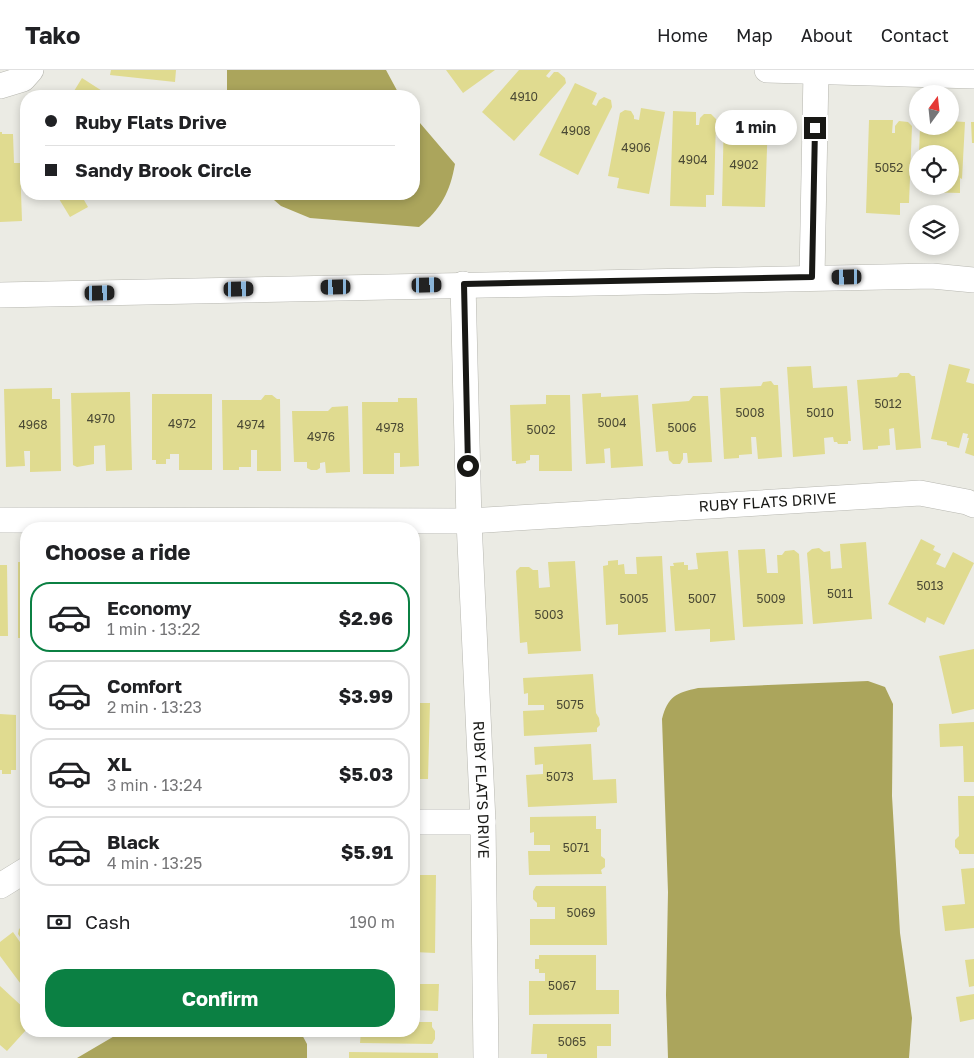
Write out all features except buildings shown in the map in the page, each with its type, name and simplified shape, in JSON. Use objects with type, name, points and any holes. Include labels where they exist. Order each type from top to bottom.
[{"type":"street","points":[[0,86],[23,79],[32,70]]},
{"type":"street","points":[[767,70],[974,76]]},
{"type":"street","points":[[812,277],[816,72]]},
{"type":"street","points":[[0,295],[812,277],[932,276],[974,280]]},
{"type":"street","name":"RUBY FLATS DRIVE","points":[[464,284],[469,521],[483,822],[486,1058]]},
{"type":"street","name":"RUBY FLATS DRIVE","points":[[469,521],[920,493],[974,505]]},
{"type":"street","points":[[0,520],[469,521]]},
{"type":"street","points":[[420,822],[483,822]]},
{"type":"street","points":[[0,886],[20,874]]},
{"type":"shaded area","points":[[227,70],[386,70],[397,90],[227,90]]},
{"type":"shaded area","points":[[420,123],[455,164],[450,183],[439,207],[419,227],[310,218],[281,206],[274,200],[420,200]]},
{"type":"shaded area","points":[[868,681],[885,687],[893,704],[892,796],[900,933],[912,1018],[909,1058],[668,1058],[666,995],[668,892],[662,719],[667,705],[670,700],[679,694],[698,688]]},
{"type":"shaded area","points":[[113,1037],[303,1037],[307,1044],[307,1058],[77,1058]]},
{"type":"route","points":[[468,466],[464,284],[812,277],[815,128]]}]
